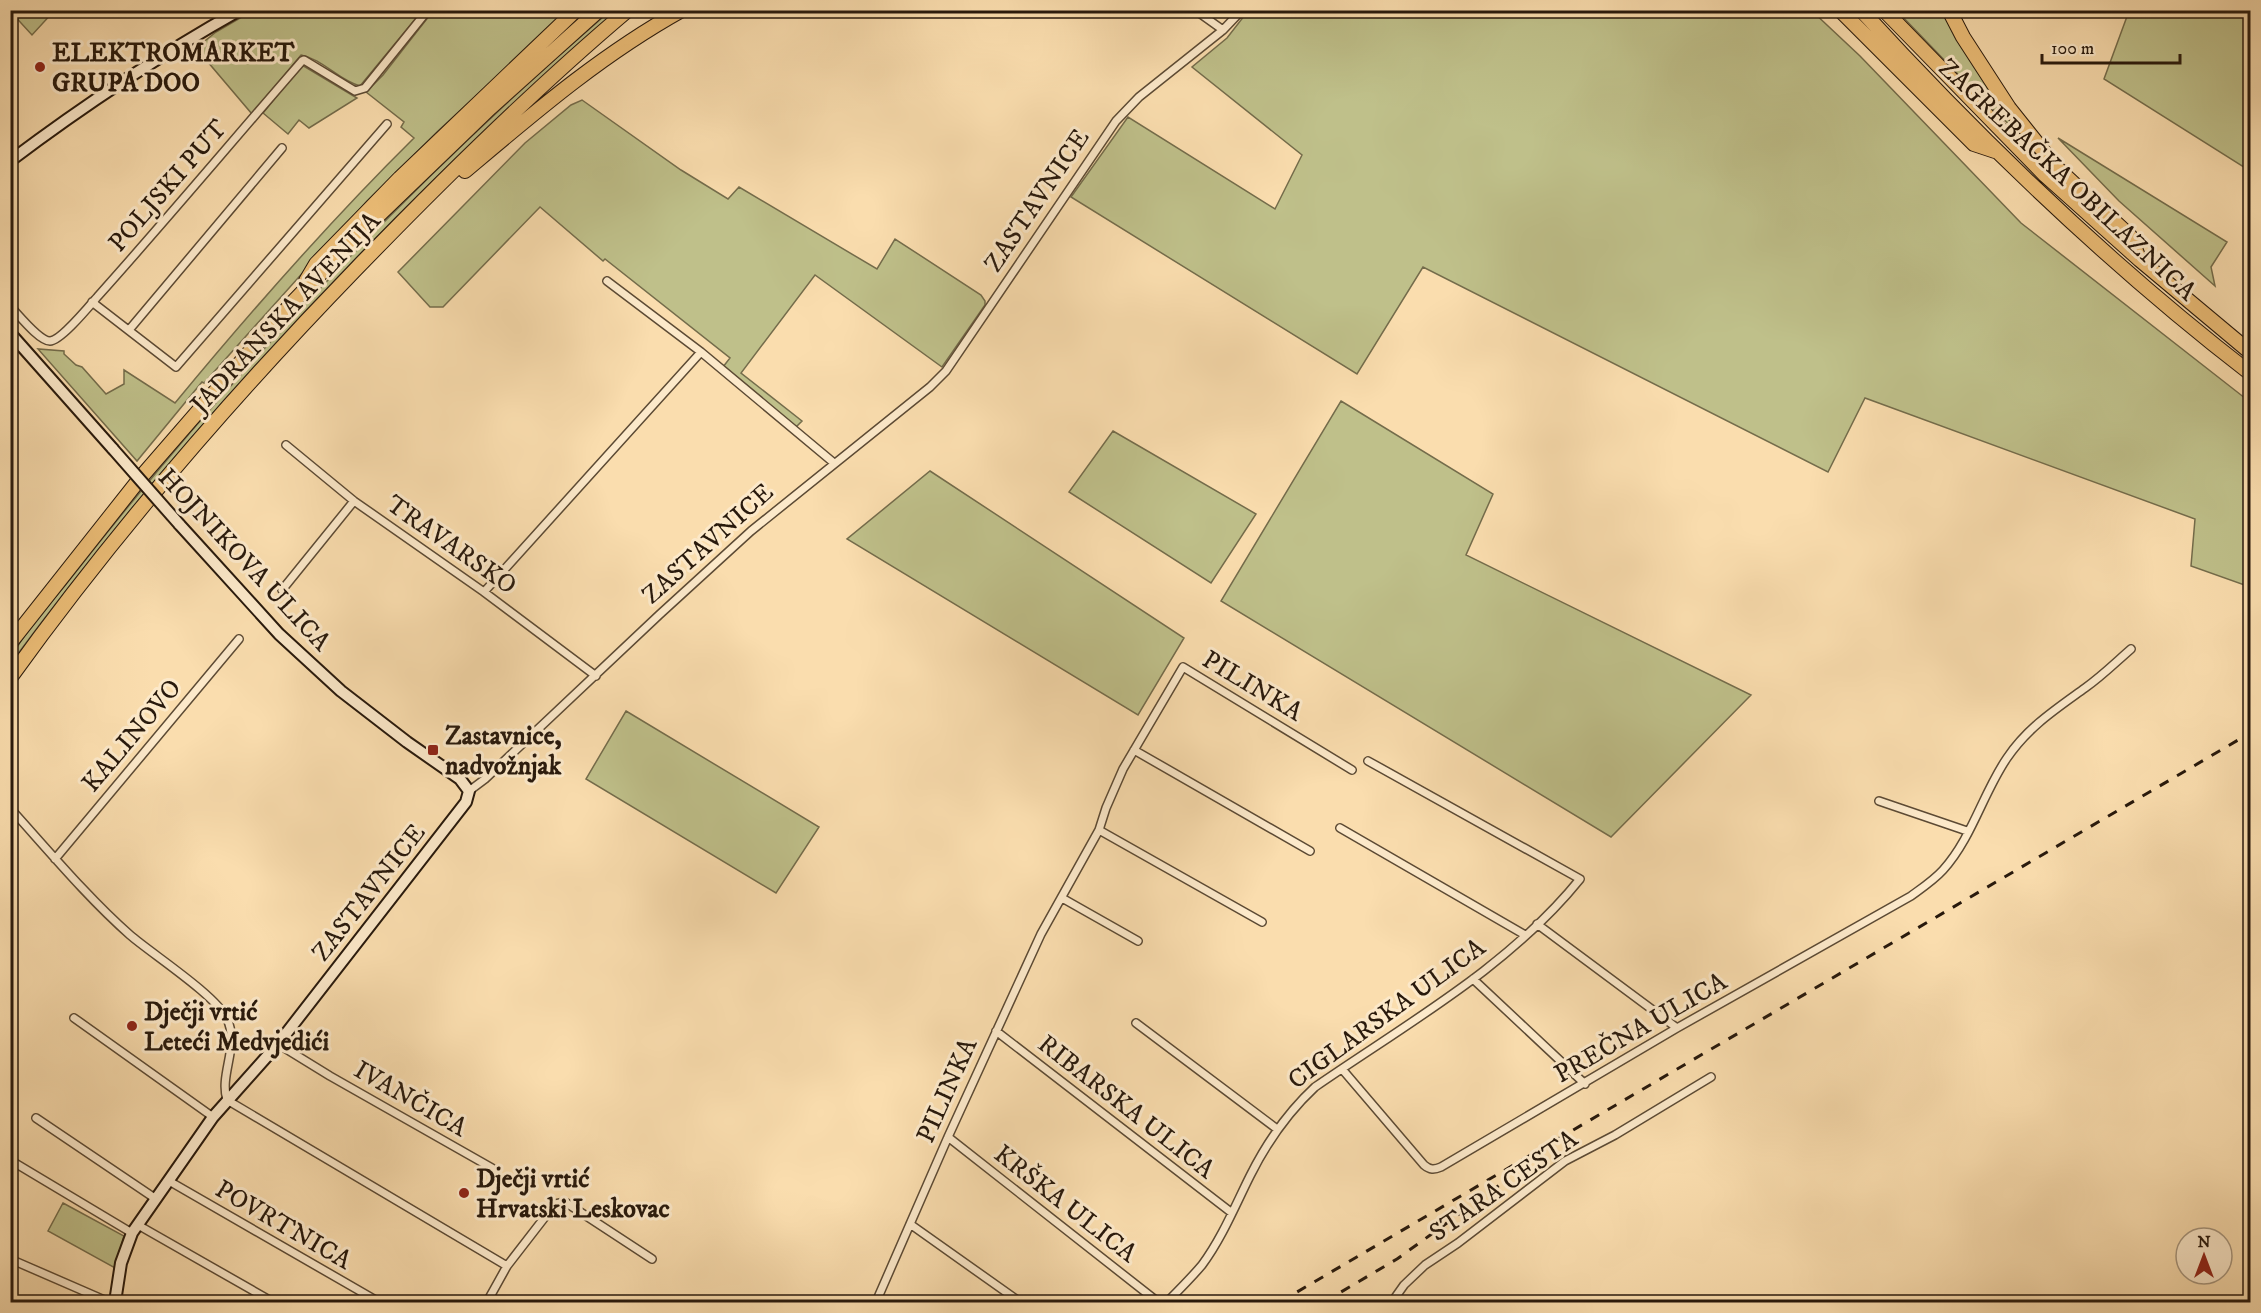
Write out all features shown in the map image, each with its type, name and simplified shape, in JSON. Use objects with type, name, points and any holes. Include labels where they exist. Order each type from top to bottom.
[{"type":"highway","points":[[294,301],[316,264],[342,236],[576,10]]},
{"type":"highway","name":"JADRANSKA AVENIJA","points":[[10,643],[146,471],[294,301],[355,238],[490,108],[599,10]]},
{"type":"highway","name":"JADRANSKA AVENIJA","points":[[10,678],[148,499],[282,346],[388,236],[507,118],[628,10]]},
{"type":"highway","points":[[388,236],[575,79],[655,25],[682,10]]},
{"type":"highway","points":[[1840,10],[1974,144],[2000,153]]},
{"type":"highway","name":"ZAGREBAČKA OBILAZNICA","points":[[1861,10],[2000,153],[2106,254],[2178,316],[2250,373]]},
{"type":"highway","name":"ZAGREBAČKA OBILAZNICA","points":[[1884,10],[2045,175],[2140,260],[2250,352]]},
{"type":"highway","points":[[1949,10],[1963,37],[2009,108],[2056,168],[2130,236],[2140,260]]},
{"type":"main road","points":[[10,162],[78,113],[189,39],[240,10]]},
{"type":"main road","name":"HOJNIKOVA ULICA","points":[[10,333],[279,634],[340,691],[460,779],[469,791]]},
{"type":"main road","name":"ZASTAVNICE","points":[[115,1302],[121,1263],[135,1229],[213,1117],[278,1044],[466,802],[469,791]]},
{"type":"street","name":"POLJSKI PUT","points":[[10,306],[41,338],[47,342],[54,341],[92,302],[302,61],[304,60],[356,91],[360,91],[365,88],[428,10]]},
{"type":"street","points":[[1195,10],[1223,30]]},
{"type":"street","name":"ZASTAVNICE","points":[[469,791],[485,780],[743,539],[946,371],[1116,121],[1139,97],[1223,30],[1242,10]]},
{"type":"street","points":[[92,302],[176,367],[387,123]]},
{"type":"street","points":[[129,330],[282,148]]},
{"type":"street","points":[[607,280],[701,352],[834,463]]},
{"type":"street","points":[[484,592],[701,352]]},
{"type":"street","name":"TRAVARSKO","points":[[286,445],[354,501],[484,592],[596,676]]},
{"type":"street","points":[[282,590],[354,501]]},
{"type":"street","name":"KALINOVO","points":[[55,859],[239,639]]},
{"type":"street","name":"PREČNA ULICA","points":[[1342,1069],[1424,1165],[1434,1170],[1585,1084],[1677,1028],[1911,896],[1942,872],[1954,857],[2006,759],[2035,724],[2101,676],[2131,649]]},
{"type":"street","name":"PILINKA","points":[[876,1302],[948,1137],[1041,934],[1099,830],[1115,786],[1134,750],[1183,667],[1352,770]]},
{"type":"street","points":[[1134,750],[1310,851]]},
{"type":"street","name":"CIGLARSKA ULICA","points":[[1167,1302],[1202,1265],[1277,1130],[1302,1099],[1315,1087],[1473,980],[1537,924],[1580,879],[1368,761]]},
{"type":"street","points":[[1879,801],[1967,831]]},
{"type":"street","points":[[10,808],[55,859],[129,934],[213,1000],[227,1018],[231,1048],[224,1091],[227,1100],[507,1266]]},
{"type":"street","name":"CIGLARSKA ULICA","points":[[1340,828],[1525,935]]},
{"type":"street","points":[[1099,830],[1262,922]]},
{"type":"street","points":[[1062,898],[1138,941]]},
{"type":"street","points":[[1537,924],[1677,1028]]},
{"type":"street","points":[[1473,980],[1585,1084]]},
{"type":"street","points":[[74,1017],[213,1117]]},
{"type":"street","points":[[1136,1023],[1277,1130]]},
{"type":"street","name":"RIBARSKA ULICA","points":[[996,1031],[1232,1213]]},
{"type":"street","name":"IVANČICA","points":[[278,1044],[492,1168]]},
{"type":"street","name":"STARA CESTA","points":[[1392,1302],[1425,1264],[1458,1243],[1565,1161],[1615,1135],[1711,1077]]},
{"type":"street","points":[[36,1119],[156,1199]]},
{"type":"street","name":"KRŠKA ULICA","points":[[948,1137],[1158,1302]]},
{"type":"street","points":[[10,1161],[273,1302]]},
{"type":"street","name":"POVRTNICA","points":[[169,1181],[379,1302]]},
{"type":"street","points":[[487,1302],[507,1266],[555,1204],[565,1202],[652,1259]]},
{"type":"street","points":[[910,1224],[1020,1302]]},
{"type":"street","points":[[10,1259],[109,1302]]},
{"type":"green space","points":[[11,10],[54,11],[32,35],[10,11]]},
{"type":"green space","points":[[252,11],[422,11],[360,86],[309,57],[301,55],[252,114],[196,48],[216,32]]},
{"type":"green space","points":[[433,11],[568,11],[438,131],[367,201],[204,383],[202,382],[137,461],[38,349],[64,351],[64,354],[76,365],[82,367],[106,394],[124,384],[124,370],[175,403],[291,268],[414,138],[401,127],[404,122],[366,92],[383,75]]},
{"type":"green space","points":[[610,11],[616,11],[452,162],[296,321],[221,403],[149,488],[11,663],[18,646],[44,611],[192,430],[258,356],[393,213],[464,143]]},
{"type":"green space","points":[[1248,11],[1812,11],[1860,56],[2021,223],[2250,402],[2250,587],[2191,566],[2195,519],[1865,398],[1828,472],[1423,267],[1357,374],[1071,197],[1128,117],[1275,209],[1302,155],[1192,67],[1227,38]]},
{"type":"green space","points":[[1897,11],[1943,11],[2017,132],[1979,96]]},
{"type":"green space","points":[[2129,11],[2250,11],[2250,171],[2104,79]]},
{"type":"green space","points":[[302,65],[357,98],[309,128],[299,120],[288,134],[263,113]]},
{"type":"green space","points":[[582,100],[681,170],[728,199],[739,187],[877,269],[895,239],[981,295],[985,305],[942,367],[815,275],[741,373],[802,421],[796,427],[723,367],[730,358],[605,259],[603,261],[540,207],[443,307],[430,307],[398,272],[525,143],[571,105]]},
{"type":"green space","points":[[2058,138],[2227,242],[2211,267],[2215,286],[2119,201]]},
{"type":"green space","points":[[1341,401],[1493,494],[1466,555],[1751,695],[1611,837],[1221,601]]},
{"type":"green space","points":[[1113,431],[1256,514],[1211,583],[1069,492]]},
{"type":"green space","points":[[930,471],[1184,638],[1138,715],[847,539]]},
{"type":"green space","points":[[626,711],[819,827],[776,893],[586,779]]},
{"type":"green space","points":[[63,1203],[124,1236],[115,1268],[48,1231]]},
{"type":"railway","points":[[1280,1302],[2250,733]]},
{"type":"railway","points":[[1324,1302],[1397,1259],[1508,1179]]},
{"type":"place","name":"ELEKTROMARKET GRUPA DOO","points":[[40,67]]},
{"type":"place","name":"Zastavnice, nadvožnjak","points":[[433,750]]},
{"type":"place","name":"Dječji vrtić Leteći Medvjedići","points":[[132,1026]]},
{"type":"place","name":"Dječji vrtić Hrvatski Leskovac","points":[[464,1193]]}]
